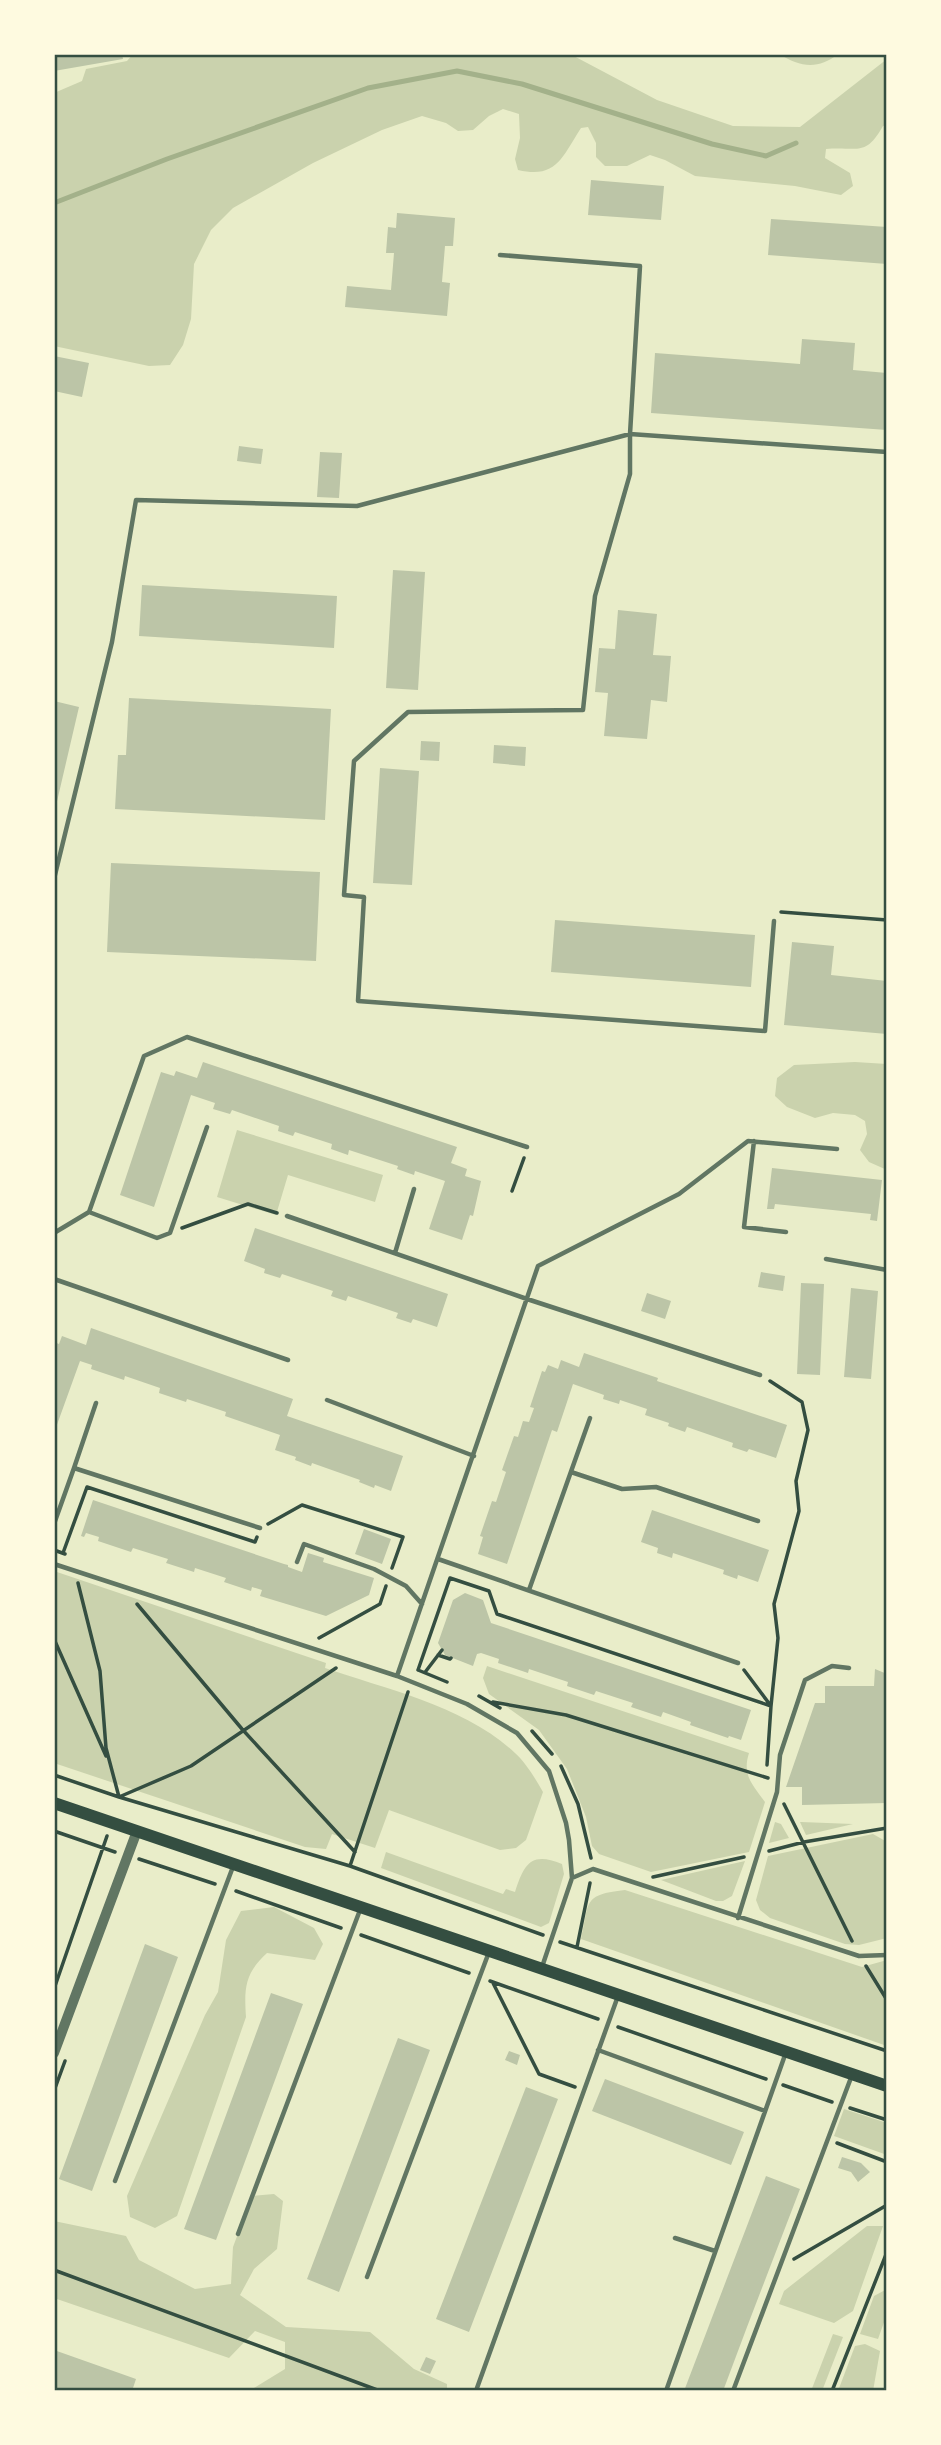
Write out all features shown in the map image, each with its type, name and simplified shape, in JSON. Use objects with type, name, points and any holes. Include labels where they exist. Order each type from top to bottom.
[{"type":"main road","points":[[54,1802],[887,2086]]},
{"type":"street","points":[[55,2046],[137,1831]]},
{"type":"lane","points":[[500,255],[640,266],[630,474],[595,596],[583,710],[408,712],[354,761],[344,895],[363,897],[358,1001],[765,1031],[774,921]]},
{"type":"lane","points":[[54,879],[112,642],[136,500],[357,506],[630,435],[887,453]]},
{"type":"lane","points":[[54,1233],[89,1212],[144,1056],[187,1037],[527,1147]]},
{"type":"lane","points":[[89,1212],[157,1238],[170,1233],[207,1127]]},
{"type":"lane","points":[[397,1675],[538,1266],[679,1194],[748,1141],[837,1149]]},
{"type":"lane","points":[[754,1141],[744,1227],[786,1232]]},
{"type":"lane","points":[[395,1253],[414,1189]]},
{"type":"lane","points":[[288,1216],[527,1299],[760,1375]]},
{"type":"lane","points":[[826,1259],[887,1270]]},
{"type":"lane","points":[[54,1279],[288,1360]]},
{"type":"lane","points":[[327,1400],[474,1455]]},
{"type":"lane","points":[[54,1524],[96,1403]]},
{"type":"lane","points":[[529,1590],[590,1418]]},
{"type":"lane","points":[[75,1468],[260,1528]]},
{"type":"lane","points":[[571,1472],[622,1489],[656,1487],[758,1521]]},
{"type":"lane","points":[[297,1562],[304,1544],[374,1569],[406,1586],[422,1604]]},
{"type":"lane","points":[[438,1559],[738,1663]]},
{"type":"lane","points":[[54,1564],[397,1675],[467,1704],[517,1733],[549,1771],[566,1823],[572,1878],[541,1968]]},
{"type":"lane","points":[[738,1918],[777,1792],[780,1755],[805,1680],[832,1666],[849,1668]]},
{"type":"lane","points":[[115,2181],[234,1863]]},
{"type":"lane","points":[[572,1878],[593,1869],[859,1956],[887,1955]]},
{"type":"lane","points":[[238,2234],[361,1906]]},
{"type":"lane","points":[[367,2277],[490,1951]]},
{"type":"lane","points":[[477,2388],[618,1995]]},
{"type":"lane","points":[[598,2050],[765,2111]]},
{"type":"lane","points":[[666,2391],[786,2052]]},
{"type":"lane","points":[[733,2391],[852,2074]]},
{"type":"lane","points":[[675,2238],[715,2251]]},
{"type":"path","points":[[774,921],[772,912],[887,920]]},
{"type":"path","points":[[512,1191],[525,1156]]},
{"type":"path","points":[[170,1233],[248,1203],[288,1216]]},
{"type":"path","points":[[760,1375],[802,1402],[808,1430],[796,1480],[799,1511],[774,1604],[778,1639],[766,1760],[777,1792],[859,1956],[887,2000]]},
{"type":"path","points":[[54,1550],[74,1557]]},
{"type":"path","points":[[75,1571],[100,1671],[106,1748],[119,1797]]},
{"type":"path","points":[[418,1670],[450,1578],[489,1591],[497,1614],[771,1706]]},
{"type":"path","points":[[122,1587],[242,1730],[355,1852]]},
{"type":"path","points":[[319,1638],[331,1642]]},
{"type":"path","points":[[54,1639],[110,1764]]},
{"type":"path","points":[[350,1866],[411,1682],[425,1672],[442,1650]]},
{"type":"path","points":[[438,1655],[450,1658]]},
{"type":"path","points":[[119,1797],[191,1766],[348,1661]]},
{"type":"path","points":[[738,1663],[771,1706]]},
{"type":"path","points":[[401,1665],[425,1672],[458,1687]]},
{"type":"path","points":[[469,1692],[491,1701],[566,1715],[771,1779]]},
{"type":"path","points":[[491,1701],[509,1715]]},
{"type":"path","points":[[528,1728],[552,1755]]},
{"type":"path","points":[[560,1765],[578,1804],[593,1869],[576,1948]]},
{"type":"path","points":[[54,1774],[119,1797],[350,1866],[576,1948],[887,2051]]},
{"type":"path","points":[[652,1877],[804,1842],[887,1828]]},
{"type":"path","points":[[54,1831],[352,1931],[887,2120]]},
{"type":"path","points":[[54,1989],[104,1847]]},
{"type":"path","points":[[591,1856],[603,1860]]},
{"type":"path","points":[[492,1982],[539,2074],[584,2091]]},
{"type":"path","points":[[827,2139],[887,2162]]},
{"type":"path","points":[[780,2267],[887,2205]]},
{"type":"path","points":[[875,2213],[887,2211]]},
{"type":"path","points":[[832,2391],[887,2252]]},
{"type":"path","points":[[54,2270],[380,2391]]},
{"type":"green space","points":[[133,54],[570,54],[657,100],[733,126],[800,127],[887,59],[887,125],[883,126],[865,147],[826,149],[825,158],[850,173],[853,186],[841,195],[795,186],[695,176],[650,155],[627,166],[605,166],[596,157],[596,143],[588,127],[581,128],[563,156],[550,168],[531,172],[518,170],[515,159],[520,138],[519,114],[503,109],[489,116],[473,130],[458,131],[446,123],[422,116],[382,130],[313,163],[233,208],[211,230],[194,264],[191,319],[183,345],[170,365],[149,366],[54,346],[54,93],[82,81],[86,69],[127,61]]},
{"type":"green space","points":[[779,54],[838,54],[823,63],[809,65],[794,62]]},
{"type":"green space","points":[[855,1062],[887,1064],[887,1170],[869,1162],[860,1150],[867,1134],[865,1121],[855,1115],[833,1113],[815,1118],[787,1107],[775,1096],[777,1078],[794,1065]]},
{"type":"green space","points":[[237,1130],[383,1175],[375,1202],[288,1175],[276,1215],[217,1197]]},
{"type":"green space","points":[[54,1571],[326,1663],[325,1668],[425,1701],[474,1723],[519,1757],[543,1792],[526,1840],[516,1848],[500,1850],[389,1810],[375,1848],[332,1834],[326,1849],[305,1847],[54,1763]]},
{"type":"green space","points":[[487,1666],[749,1753],[748,1773],[752,1784],[765,1802],[749,1852],[651,1872],[599,1854],[592,1846],[586,1817],[567,1769],[539,1730],[489,1694],[483,1678]]},
{"type":"green space","points":[[775,1822],[781,1824],[789,1838],[769,1843]]},
{"type":"green space","points":[[801,1822],[853,1824],[806,1835]]},
{"type":"green space","points":[[873,1834],[887,1842],[887,1938],[859,1945],[845,1944],[770,1918],[760,1910],[756,1900],[768,1856]]},
{"type":"green space","points":[[386,1852],[503,1894],[506,1889],[515,1892],[525,1868],[535,1860],[551,1860],[562,1864],[564,1874],[549,1923],[541,1927],[381,1868]]},
{"type":"green space","points":[[745,1861],[732,1896],[723,1901],[716,1901],[661,1880]]},
{"type":"green space","points":[[625,1890],[862,1967],[887,1960],[887,2046],[581,1939],[590,1902],[601,1894]]},
{"type":"green space","points":[[274,1907],[314,1928],[323,1944],[315,1960],[267,1953],[254,1967],[247,1982],[246,2017],[177,2216],[155,2228],[130,2217],[127,2196],[205,2015],[218,1992],[226,1940],[241,1911]]},
{"type":"green space","points":[[844,2109],[887,2123],[887,2155],[834,2136]]},
{"type":"green space","points":[[274,2194],[283,2201],[277,2249],[254,2269],[240,2295],[286,2327],[370,2332],[414,2369],[447,2384],[447,2391],[249,2391],[285,2369],[285,2342],[255,2331],[229,2358],[54,2298],[54,2221],[126,2236],[139,2260],[195,2289],[231,2284],[233,2247],[252,2196]]},
{"type":"green space","points":[[867,2226],[883,2226],[853,2311],[834,2323],[779,2304],[784,2291]]},
{"type":"green space","points":[[887,2289],[887,2314],[878,2339],[860,2334],[874,2296]]},
{"type":"green space","points":[[833,2334],[843,2337],[822,2391],[811,2391]]},
{"type":"green space","points":[[865,2344],[880,2351],[873,2391],[838,2391],[855,2346]]},
{"type":"building","points":[[54,54],[122,54],[123,59],[54,71]]},
{"type":"building","points":[[591,180],[664,186],[661,220],[588,215]]},
{"type":"building","points":[[397,213],[455,218],[453,246],[445,246],[442,282],[450,283],[447,316],[345,307],[347,286],[391,290],[394,253],[386,253],[388,227],[396,228]]},
{"type":"building","points":[[771,219],[887,227],[887,264],[768,255]]},
{"type":"building","points":[[802,339],[855,343],[853,370],[887,373],[887,430],[651,413],[655,353],[800,364]]},
{"type":"building","points":[[54,356],[89,363],[82,397],[54,391]]},
{"type":"building","points":[[239,446],[263,449],[261,464],[237,461]]},
{"type":"building","points":[[320,452],[342,453],[339,498],[317,497]]},
{"type":"building","points":[[393,570],[425,572],[418,690],[386,688]]},
{"type":"building","points":[[142,585],[337,596],[334,648],[139,636]]},
{"type":"building","points":[[618,610],[657,614],[653,655],[671,656],[667,702],[651,700],[647,739],[604,736],[608,693],[595,692],[599,648],[615,649]]},
{"type":"building","points":[[129,698],[331,709],[325,820],[115,809],[118,755],[126,755]]},
{"type":"building","points":[[54,701],[79,707],[55,810],[54,810]]},
{"type":"building","points":[[421,741],[440,742],[439,761],[420,760]]},
{"type":"building","points":[[494,745],[526,747],[525,766],[493,763]]},
{"type":"building","points":[[380,768],[419,771],[412,885],[373,883]]},
{"type":"building","points":[[111,863],[320,872],[316,961],[107,952]]},
{"type":"building","points":[[555,920],[755,935],[751,987],[551,972]]},
{"type":"building","points":[[792,942],[834,946],[831,975],[887,981],[887,1034],[784,1025]]},
{"type":"building","points":[[203,1062],[457,1147],[451,1163],[467,1169],[465,1176],[481,1181],[473,1216],[470,1215],[462,1240],[429,1229],[445,1181],[415,1171],[414,1175],[397,1169],[398,1166],[349,1150],[348,1155],[331,1149],[332,1144],[295,1132],[293,1136],[278,1131],[279,1126],[232,1110],[230,1114],[213,1109],[215,1103],[191,1095],[154,1207],[120,1195],[161,1072],[174,1076],[176,1071],[197,1078]]},
{"type":"building","points":[[772,1168],[882,1180],[877,1221],[870,1220],[871,1214],[775,1204],[774,1209],[767,1209]]},
{"type":"building","points":[[255,1228],[448,1294],[437,1327],[413,1319],[411,1323],[396,1318],[398,1313],[348,1296],[346,1301],[331,1296],[333,1291],[282,1274],[280,1278],[264,1273],[265,1269],[244,1261]]},
{"type":"building","points":[[761,1272],[785,1276],[783,1291],[758,1287]]},
{"type":"building","points":[[801,1283],[824,1284],[820,1375],[797,1374]]},
{"type":"building","points":[[851,1288],[878,1291],[871,1379],[844,1377]]},
{"type":"building","points":[[647,1293],[671,1301],[665,1319],[641,1311]]},
{"type":"building","points":[[91,1328],[293,1399],[287,1416],[403,1456],[391,1491],[375,1485],[374,1488],[359,1482],[360,1480],[312,1463],[311,1466],[295,1460],[296,1457],[275,1450],[280,1435],[225,1416],[226,1412],[159,1393],[160,1388],[125,1376],[124,1380],[91,1369],[92,1365],[80,1361],[54,1433],[54,1342],[59,1344],[62,1336],[86,1345]]},
{"type":"building","points":[[584,1353],[787,1425],[776,1458],[749,1449],[747,1452],[732,1447],[733,1443],[687,1427],[685,1432],[668,1426],[669,1423],[645,1415],[647,1409],[620,1400],[619,1404],[603,1399],[604,1395],[573,1384],[557,1432],[552,1430],[507,1564],[478,1554],[483,1537],[480,1536],[506,1472],[502,1470],[514,1436],[518,1437],[523,1421],[529,1422],[534,1408],[530,1407],[542,1371],[545,1372],[548,1365],[558,1369],[561,1360],[579,1367]]},
{"type":"building","points":[[93,1500],[302,1572],[308,1553],[324,1558],[323,1562],[374,1578],[369,1595],[326,1616],[260,1596],[262,1590],[252,1587],[251,1591],[224,1582],[226,1578],[195,1568],[194,1572],[166,1563],[168,1559],[133,1548],[131,1552],[98,1541],[99,1537],[86,1533],[84,1537],[81,1536]]},
{"type":"building","points":[[652,1510],[769,1550],[758,1582],[738,1575],[737,1579],[723,1574],[724,1570],[673,1553],[672,1558],[657,1553],[658,1548],[641,1542]]},
{"type":"building","points":[[364,1529],[391,1539],[382,1564],[355,1554]]},
{"type":"building","points":[[465,1593],[483,1600],[491,1623],[751,1710],[741,1740],[690,1725],[691,1722],[663,1712],[661,1717],[631,1707],[633,1703],[596,1691],[594,1695],[567,1686],[568,1682],[529,1669],[528,1673],[498,1663],[499,1659],[481,1653],[477,1654],[473,1666],[445,1655],[438,1643],[453,1600]]},
{"type":"building","points":[[875,1669],[887,1674],[887,1803],[802,1805],[802,1787],[786,1787],[815,1703],[825,1703],[825,1686],[874,1686]]},
{"type":"building","points":[[145,1944],[178,1957],[92,2191],[59,2179]]},
{"type":"building","points":[[271,1993],[303,2004],[216,2240],[184,2229]]},
{"type":"building","points":[[398,2038],[430,2050],[339,2292],[307,2279]]},
{"type":"building","points":[[509,2051],[520,2055],[517,2065],[505,2060]]},
{"type":"building","points":[[605,2079],[744,2132],[731,2165],[592,2111]]},
{"type":"building","points":[[526,2087],[558,2099],[469,2332],[436,2319]]},
{"type":"building","points":[[842,2157],[861,2163],[870,2172],[858,2182],[851,2172],[838,2168]]},
{"type":"building","points":[[766,2176],[800,2189],[723,2391],[684,2391]]},
{"type":"building","points":[[54,2350],[136,2379],[132,2391],[54,2391]]},
{"type":"building","points":[[426,2357],[436,2361],[430,2374],[420,2370]]},
{"type":"waterway","points":[[54,203],[167,159],[368,88],[457,71],[522,84],[712,144],[766,156],[796,143]]}]
